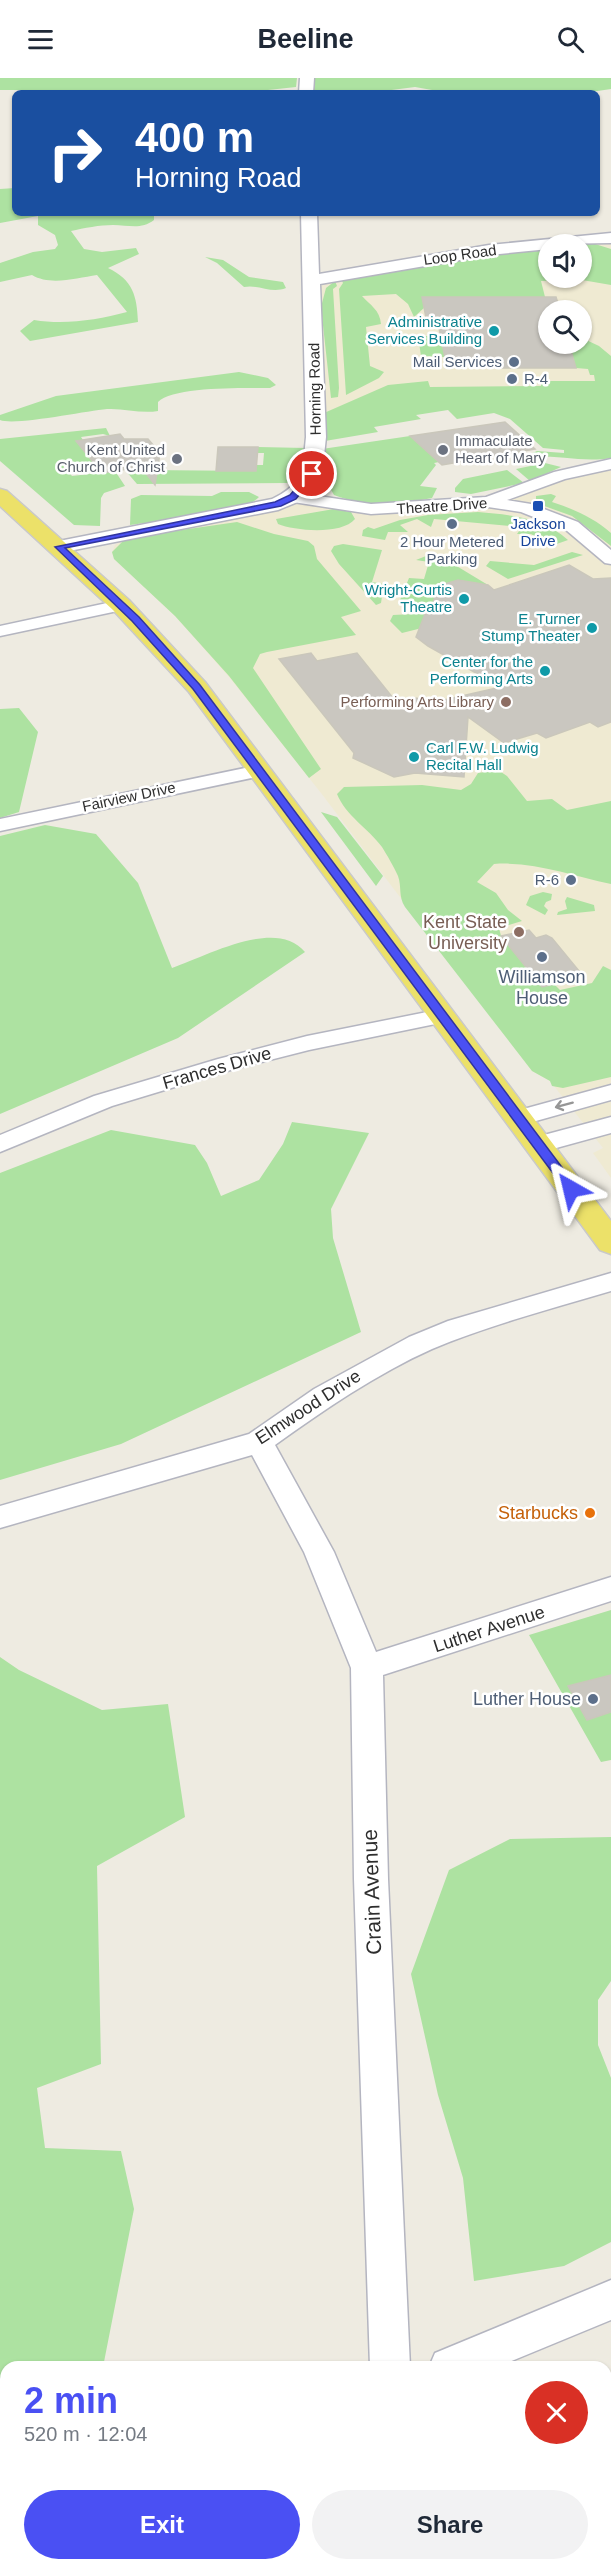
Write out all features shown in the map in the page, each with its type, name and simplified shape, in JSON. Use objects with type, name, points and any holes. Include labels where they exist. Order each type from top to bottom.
[{"type":"main road","points":[[0,495],[121,605],[197,687],[611,1243]]},
{"type":"street","name":"Horning Road","points":[[293,497],[312,474],[316,444],[309,216]]},
{"type":"street","name":"Loop Road","points":[[311,280],[489,250],[610,239]]},
{"type":"street","points":[[311,257],[336,266],[371,269]]},
{"type":"street","points":[[488,502],[560,475],[611,464]]},
{"type":"street","points":[[59,547],[256,510],[293,497]]},
{"type":"street","name":"Theatre Drive","points":[[293,497],[388,510],[488,502],[525,508],[572,526],[611,559]]},
{"type":"street","points":[[0,631],[121,605]]},
{"type":"street","name":"Fairview Drive","points":[[0,825],[259,771]]},
{"type":"street","name":"Frances Drive","points":[[0,1144],[103,1101],[226,1064],[307,1043],[442,1016]]},
{"type":"street","points":[[518,1118],[611,1092]]},
{"type":"street","points":[[538,1145],[611,1125]]},
{"type":"street","name":"Elmwood Drive","points":[[0,1517],[259,1442],[324,1396],[419,1344],[476,1322],[611,1282]]},
{"type":"street","name":"Crain Avenue","points":[[259,1442],[319,1552],[367,1668],[371,1878],[390,2361]]},
{"type":"street","name":"Luther Avenue","points":[[367,1668],[611,1589]]},
{"type":"street","points":[[464,2361],[611,2300]]},
{"type":"shaded area","points":[[611,238],[611,420],[511,393],[316,417],[311,280],[538,245],[538,288],[592,288],[592,240]]},
{"type":"shaded area","name":"Kent State University","points":[[611,464],[611,1178],[593,1153],[603,1148],[550,1081],[532,1071],[321,793],[229,677],[175,616],[114,559],[112,552],[115,545],[125,538],[293,497],[347,506],[488,502]]},
{"type":"green space","points":[[0,78],[297,78],[296,87],[268,90],[0,90]]},
{"type":"green space","points":[[314,78],[611,78],[611,89],[600,91],[432,90],[415,87],[392,90],[312,90]]},
{"type":"green space","points":[[12,188],[12,216],[38,216],[0,223],[0,189]]},
{"type":"green space","points":[[38,216],[154,216],[154,220],[140,226],[113,225],[71,231],[84,249],[102,252],[136,248],[139,254],[108,268],[123,278],[132,290],[138,322],[30,341],[20,331],[34,320],[81,321],[127,312],[97,275],[55,281],[32,275],[0,282],[0,263],[33,252],[55,249],[58,245],[55,235],[38,225]]},
{"type":"green space","points":[[592,244],[611,249],[611,285],[592,282]]},
{"type":"green space","points":[[538,248],[538,288],[543,288],[545,297],[422,297],[424,308],[414,317],[408,304],[396,294],[362,296],[377,311],[381,324],[366,327],[370,366],[384,372],[379,378],[346,395],[339,289],[343,283],[341,279],[428,263]]},
{"type":"green space","points":[[205,257],[223,260],[249,277],[283,282],[286,288],[275,290],[244,287],[217,263]]},
{"type":"green space","points":[[335,281],[337,286],[333,289],[339,388],[338,397],[331,398],[321,307],[326,288]]},
{"type":"green space","points":[[418,336],[440,336],[445,357],[421,356]]},
{"type":"green space","points":[[592,343],[611,356],[611,458],[590,460],[524,457],[537,451],[564,453],[564,450],[543,448],[510,419],[494,413],[457,419],[448,410],[416,415],[421,419],[374,427],[378,432],[325,441],[324,413],[388,385],[428,381],[430,387],[541,386],[541,381],[595,381],[594,375],[590,375],[588,369],[576,368],[572,354],[592,354]]},
{"type":"green space","points":[[239,372],[268,378],[276,385],[270,388],[228,388],[178,393],[158,402],[158,411],[107,409],[35,420],[0,420],[0,415],[56,396]]},
{"type":"green space","points":[[106,428],[110,436],[103,434],[81,437],[83,440],[76,441],[94,464],[66,469],[72,476],[115,471],[125,486],[104,493],[101,498],[100,526],[74,525],[0,461],[0,439]]},
{"type":"green space","points":[[410,436],[439,462],[434,463],[436,465],[420,486],[437,488],[432,498],[383,504],[358,502],[334,495],[323,476],[322,449]]},
{"type":"green space","points":[[258,447],[306,448],[304,465],[300,474],[287,483],[137,484],[125,470],[140,465],[144,470],[256,471],[256,465],[263,465],[264,453],[257,453]]},
{"type":"green space","points":[[545,463],[561,467],[530,481],[516,469]]},
{"type":"green space","points":[[507,470],[524,483],[471,494],[455,492],[455,488],[463,479]]},
{"type":"green space","points":[[221,492],[249,492],[259,497],[250,503],[218,512],[130,525],[131,499],[141,495],[212,496]]},
{"type":"green space","points":[[551,494],[556,496],[552,502],[583,514],[611,533],[611,546],[572,516],[536,503],[536,496]]},
{"type":"green space","points":[[334,509],[351,512],[355,519],[340,528],[306,530],[278,524],[276,519]]},
{"type":"green space","points":[[478,512],[526,518],[548,526],[568,540],[551,546],[531,534],[517,534],[522,527],[434,519],[431,527],[417,519],[400,525],[408,532],[388,532],[385,540],[362,536],[363,530],[368,527],[374,529],[400,520],[428,515]]},
{"type":"green space","points":[[237,522],[274,534],[308,541],[314,546],[317,559],[361,611],[341,617],[356,635],[260,654],[253,668],[321,769],[309,778],[229,676],[175,616],[114,559],[112,552],[126,538]]},
{"type":"green space","points":[[343,544],[382,550],[372,582],[384,584],[381,603],[376,605],[339,564],[331,551],[334,546]]},
{"type":"green space","points":[[572,552],[583,555],[508,579],[486,566],[490,561],[534,565]]},
{"type":"green space","points":[[426,556],[445,559],[488,585],[458,580],[438,586],[430,613],[425,614],[423,620],[427,623],[426,627],[402,633],[390,621],[393,615],[413,614],[414,606],[398,605],[409,578],[424,579],[429,562],[416,560]]},
{"type":"green space","points":[[19,708],[38,732],[19,812],[0,818],[0,709]]},
{"type":"green space","points":[[498,770],[507,776],[527,801],[552,799],[567,810],[611,801],[611,884],[539,867],[509,864],[494,864],[477,882],[496,893],[508,910],[522,921],[499,928],[501,936],[542,987],[554,984],[560,990],[592,983],[603,966],[611,970],[611,1077],[563,1088],[552,1086],[550,1081],[532,1071],[405,907],[398,876],[382,847],[346,809],[337,794],[344,787],[422,785],[461,790],[471,784],[478,773]]},
{"type":"green space","points":[[321,812],[337,817],[383,876],[376,886]]},
{"type":"green space","points":[[45,825],[96,834],[138,883],[172,968],[222,948],[259,939],[277,938],[292,942],[305,952],[178,1038],[0,1114],[0,836]]},
{"type":"green space","points":[[543,892],[552,894],[551,900],[544,906],[548,910],[545,915],[526,905],[530,896]]},
{"type":"green space","points":[[567,897],[594,905],[595,911],[557,915],[558,912],[567,909],[565,901]]},
{"type":"green space","points":[[292,1122],[369,1133],[331,1209],[333,1238],[361,1332],[121,1444],[0,1480],[0,1173],[111,1130],[195,1145],[207,1163],[221,1196],[259,1180],[283,1144]]},
{"type":"green space","points":[[611,1610],[611,1760],[601,1762],[529,1635]]},
{"type":"green space","points":[[0,1657],[19,1670],[102,1710],[168,1704],[185,1817],[97,1866],[101,2064],[37,2088],[45,2148],[121,2151],[134,2209],[104,2361],[0,2361]]},
{"type":"green space","points":[[611,1837],[611,1981],[598,2000],[598,2045],[611,2078],[611,2242],[564,2266],[474,2281],[463,2178],[438,2095],[411,1974],[449,1870],[510,1839]]},
{"type":"building","name":"Administrative Services Building","points":[[422,297],[556,297],[557,300],[538,300],[538,354],[572,354],[576,368],[489,368],[486,363],[446,363],[439,328],[428,328]]},
{"type":"building","points":[[505,422],[535,449],[442,465],[410,436]]},
{"type":"building","points":[[120,434],[124,439],[148,439],[160,453],[155,485],[141,467],[102,473],[76,441]]},
{"type":"building","points":[[218,447],[258,447],[256,471],[216,471]]},
{"type":"building","name":"Center for the Performing Arts","points":[[569,565],[593,579],[611,578],[611,722],[598,727],[590,722],[546,738],[537,733],[504,743],[468,717],[464,777],[415,773],[394,777],[353,758],[354,753],[279,659],[311,653],[317,661],[357,653],[397,703],[417,698],[422,705],[501,687],[416,637],[425,614],[430,613],[438,586],[458,580],[488,585],[494,590]]},
{"type":"building","name":"Williamson House","points":[[529,930],[536,938],[546,935],[552,938],[584,977],[542,987],[501,936]]},
{"type":"building","name":"Luther House","points":[[611,1675],[611,1712],[587,1720],[568,1686]]},
{"type":"place","name":"Administrative Services Building","points":[[494,331]]},
{"type":"place","name":"Mail Services","points":[[514,362]]},
{"type":"place","name":"R-4","points":[[512,379]]},
{"type":"place","name":"Immaculate Heart of Mary","points":[[443,450]]},
{"type":"place","name":"Kent United Church of Christ","points":[[177,459]]},
{"type":"place","name":"Jackson Drive","points":[[538,506]]},
{"type":"place","name":"2 Hour Metered Parking","points":[[452,524]]},
{"type":"place","name":"Wright-Curtis Theatre","points":[[464,599]]},
{"type":"place","name":"E. Turner Stump Theater","points":[[592,628]]},
{"type":"place","name":"Center for the Performing Arts","points":[[545,671]]},
{"type":"place","name":"Performing Arts Library","points":[[506,702]]},
{"type":"place","name":"Carl F.W. Ludwig Recital Hall","points":[[414,757]]},
{"type":"place","name":"R-6","points":[[571,880]]},
{"type":"place","name":"Kent State University","points":[[519,932]]},
{"type":"place","name":"Williamson House","points":[[542,957]]},
{"type":"place","name":"Starbucks","points":[[590,1513]]},
{"type":"place","name":"Luther House","points":[[593,1699]]},
{"type":"route","points":[[312,474],[293,497],[278,504],[59,547],[164,648],[197,687],[571,1189]]}]
